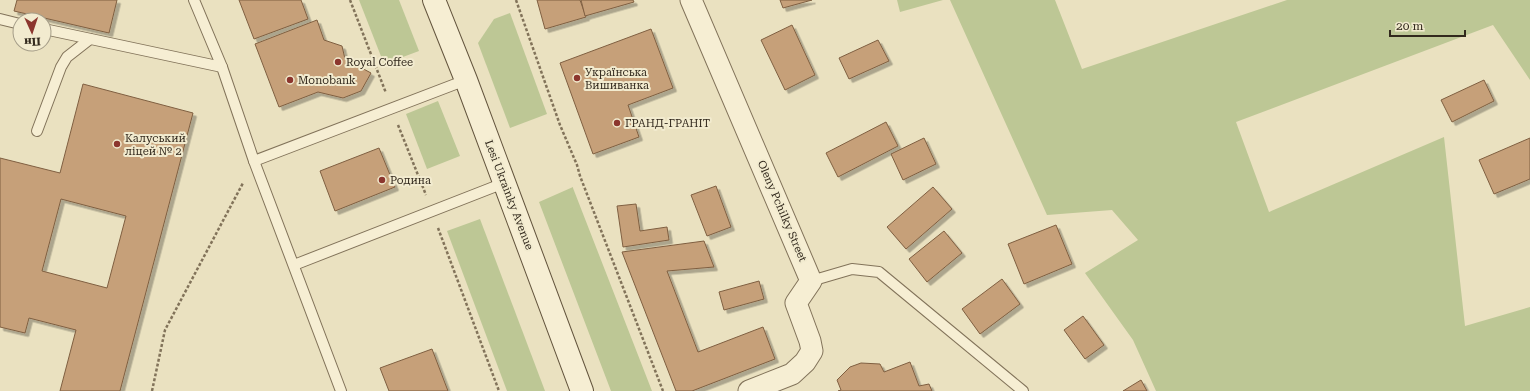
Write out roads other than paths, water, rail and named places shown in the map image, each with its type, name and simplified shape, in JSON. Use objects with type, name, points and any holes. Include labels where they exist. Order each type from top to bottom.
[{"type":"main road","name":"Lesi Ukrainky Avenue","points":[[434,0],[466,80],[582,391]]},
{"type":"street","name":"Oleny Pchilky Street","points":[[691,0],[811,281]]},
{"type":"street","points":[[749,391],[792,374],[805,362],[812,351],[810,341],[796,304],[811,281]]},
{"type":"lane","points":[[194,0],[222,67],[254,161],[341,391]]},
{"type":"lane","points":[[0,19],[12,22]]},
{"type":"lane","points":[[52,31],[222,67]]},
{"type":"lane","points":[[37,131],[61,67],[67,57],[90,39]]},
{"type":"lane","points":[[254,161],[466,80]]},
{"type":"lane","points":[[294,265],[504,183]]},
{"type":"lane","points":[[811,281],[852,269],[879,272],[1023,391]]},
{"type":"place","name":"Royal Coffee","points":[[338,62]]},
{"type":"place","name":"Українська Вишиванка","points":[[577,78]]},
{"type":"place","name":"Monobank","points":[[290,80]]},
{"type":"place","name":"ГРАНД-ГРАНІТ","points":[[617,123]]},
{"type":"place","name":"Калуський ліцей № 2","points":[[117,144]]},
{"type":"place","name":"Родина","points":[[382,180]]}]
